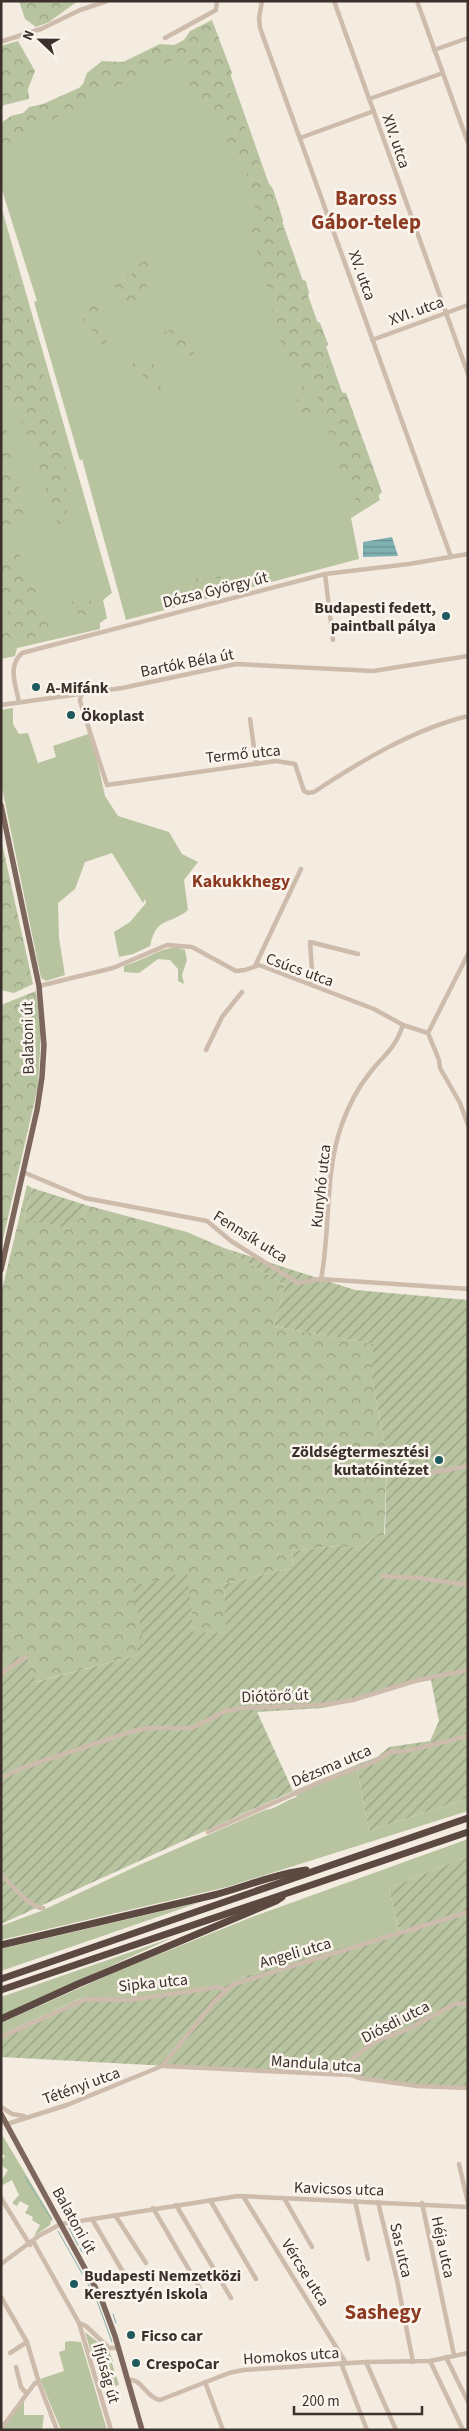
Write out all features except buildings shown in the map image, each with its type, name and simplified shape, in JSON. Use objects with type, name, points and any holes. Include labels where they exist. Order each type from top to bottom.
[{"type":"highway","points":[[1,1979],[468,1818]]},
{"type":"highway","points":[[1,1990],[468,1832]]},
{"type":"highway","points":[[1,1945],[216,1894],[285,1873],[322,1868]]},
{"type":"highway","points":[[1,2019],[78,1984],[276,1902],[288,1892]]},
{"type":"main road","name":"Balatoni út","points":[[1,805],[39,986],[43,1017],[42,1077],[1,1270]]},
{"type":"main road","name":"Balatoni út","points":[[1,2114],[4,2125],[98,2292],[119,2348],[142,2430]]},
{"type":"street","points":[[3,41],[41,29],[80,10],[107,1]]},
{"type":"street","points":[[165,38],[216,10],[217,1]]},
{"type":"street","name":"XV. utca","points":[[262,1],[259,18],[260,28],[450,557]]},
{"type":"street","name":"XIV. utca","points":[[334,1],[468,374]]},
{"type":"street","points":[[417,3],[468,143]]},
{"type":"street","points":[[434,50],[468,38]]},
{"type":"street","points":[[369,99],[442,73]]},
{"type":"street","points":[[300,138],[374,111]]},
{"type":"street","name":"XVI. utca","points":[[372,340],[468,305]]},
{"type":"street","name":"Dózsa György út","points":[[19,702],[13,669],[18,657],[22,653],[325,574],[468,554]]},
{"type":"street","points":[[325,574],[333,640]]},
{"type":"street","name":"Bartók Béla út","points":[[1,705],[81,695],[236,664],[373,671],[468,656]]},
{"type":"street","name":"Termő utca","points":[[81,695],[80,701],[107,785],[256,762],[291,762],[298,769],[304,791],[308,793],[314,792],[358,764],[404,740],[468,716]]},
{"type":"street","points":[[250,719],[256,762]]},
{"type":"street","points":[[255,966],[302,869]]},
{"type":"street","points":[[310,984],[312,971],[310,942],[358,954]]},
{"type":"street","name":"Csúcs utca","points":[[39,986],[113,968],[167,945],[192,947],[236,971],[245,970],[259,964],[374,1009],[403,1025],[428,1033]]},
{"type":"street","points":[[468,954],[428,1033],[439,1060],[440,1068],[460,1103],[468,1125]]},
{"type":"street","points":[[206,1050],[222,1017],[242,992]]},
{"type":"street","name":"Kunyhó utca","points":[[320,1279],[325,1251],[331,1174],[342,1123],[369,1073],[398,1042],[403,1025]]},
{"type":"street","name":"Fennsík utca","points":[[23,1172],[85,1198],[207,1221],[231,1241],[244,1247],[298,1283],[320,1279],[468,1289]]},
{"type":"street","points":[[388,1472],[426,1475],[468,1466]]},
{"type":"street","points":[[382,1576],[419,1578],[468,1585]]},
{"type":"street","points":[[1,1673],[26,1657]]},
{"type":"street","name":"Diótörő út","points":[[1,1778],[22,1768],[133,1731],[149,1728],[192,1728],[226,1711],[242,1708],[323,1706],[353,1700],[418,1680],[468,1670]]},
{"type":"street","name":"Dézsma utca","points":[[208,1832],[325,1780],[374,1762],[390,1752],[406,1751],[468,1736]]},
{"type":"street","points":[[1,1874],[31,1904],[43,1908]]},
{"type":"street","name":"Angeli utca","points":[[162,2066],[225,1990],[242,1981],[383,1940],[468,1912]]},
{"type":"street","name":"Sipka utca","points":[[1,2037],[86,1999],[131,2000],[218,1987],[225,1990]]},
{"type":"street","name":"Diósdi utca","points":[[341,2074],[351,2060],[376,2041],[406,2030],[455,2004],[468,2003]]},
{"type":"street","name":"Mandula utca","points":[[162,2066],[341,2074],[412,2085],[468,2088]]},
{"type":"street","name":"Tétényi utca","points":[[4,2125],[67,2105],[162,2066]]},
{"type":"street","points":[[1,2107],[12,2114],[28,2117]]},
{"type":"street","points":[[459,2164],[468,2203]]},
{"type":"street","name":"Kavicsos utca","points":[[1,2264],[40,2235],[61,2224],[210,2200],[244,2196],[422,2203],[468,2207]]},
{"type":"street","name":"Vércse utca","points":[[244,2196],[343,2363],[368,2430]]},
{"type":"street","name":"Ifjúság út","points":[[1,2198],[31,2243],[79,2323],[111,2430]]},
{"type":"street","points":[[284,2198],[312,2247]]},
{"type":"street","points":[[210,2200],[256,2278]]},
{"type":"street","points":[[355,2201],[368,2259]]},
{"type":"street","name":"Sas utca","points":[[378,2202],[397,2280],[413,2362]]},
{"type":"street","name":"Héja utca","points":[[422,2203],[454,2355]]},
{"type":"street","points":[[176,2205],[231,2298]]},
{"type":"street","points":[[153,2208],[205,2296]]},
{"type":"street","points":[[115,2215],[146,2263]]},
{"type":"street","points":[[92,2219],[126,2277]]},
{"type":"street","points":[[1,2296],[28,2342],[39,2383],[57,2430]]},
{"type":"street","name":"Ifjúság út","points":[[79,2323],[86,2326],[109,2348],[119,2348]]},
{"type":"street","points":[[10,2352],[28,2342]]},
{"type":"street","name":"Homokos utca","points":[[128,2380],[136,2380],[156,2400],[243,2370],[343,2363],[430,2361],[468,2353]]},
{"type":"street","points":[[446,2357],[468,2402]]},
{"type":"street","points":[[430,2361],[462,2430]]},
{"type":"street","points":[[366,2362],[396,2430]]},
{"type":"street","points":[[16,2368],[21,2388],[26,2393]]},
{"type":"street","points":[[204,2382],[222,2430]]},
{"type":"street","points":[[1,2429],[26,2393],[35,2383],[39,2383]]},
{"type":"green space","points":[[19,1],[78,1],[49,22],[36,27],[25,19]]},
{"type":"green space","points":[[212,20],[232,73],[227,83],[266,180],[273,189],[283,220],[282,226],[300,279],[306,281],[309,293],[306,300],[312,319],[320,323],[328,344],[323,353],[338,392],[346,393],[382,492],[369,503],[361,504],[357,501],[341,478],[340,461],[327,441],[329,431],[318,401],[320,385],[315,381],[314,387],[311,388],[295,372],[281,342],[261,262],[253,240],[251,227],[255,206],[245,167],[232,154],[219,119],[214,116],[209,104],[188,82],[185,68],[177,58],[89,99],[86,103],[18,136],[11,148],[1,149],[1,123],[11,116],[23,113],[29,107],[43,104],[79,88],[83,84],[87,73],[102,61],[123,62],[160,44],[174,45],[184,40],[190,31]]},
{"type":"green space","points":[[213,25],[380,500],[351,518],[359,559],[126,620],[82,459],[80,461],[34,302],[37,301],[1,187],[1,142]]},
{"type":"green space","points":[[18,41],[35,71],[28,89],[29,99],[4,105],[1,109],[1,46]]},
{"type":"green space","points":[[1,206],[112,593],[103,600],[107,618],[100,623],[100,629],[17,648],[15,656],[1,659]]},
{"type":"green space","points":[[151,259],[158,264],[149,277],[141,304],[132,306],[116,291],[114,286],[120,278],[130,276],[141,263]]},
{"type":"green space","points":[[16,271],[55,421],[54,428],[65,446],[67,518],[65,523],[58,525],[26,430],[17,412],[10,410],[1,371],[1,280]]},
{"type":"green space","points":[[100,300],[102,305],[95,316],[97,324],[107,342],[108,346],[105,348],[82,318],[84,309]]},
{"type":"green space","points":[[172,329],[177,331],[179,335],[190,339],[189,348],[197,356],[195,358],[186,355],[173,345],[165,345],[161,337],[163,333]]},
{"type":"green space","points":[[143,358],[153,363],[160,379],[166,384],[170,393],[166,395],[159,391],[154,380],[145,385],[138,382],[144,378],[139,366],[132,368],[131,366],[137,360]]},
{"type":"green space","points":[[304,385],[311,410],[310,413],[303,416],[294,409],[301,386]]},
{"type":"green space","points":[[1,403],[26,523],[12,533],[1,533]]},
{"type":"green space","points":[[13,547],[21,557],[27,582],[35,584],[40,620],[51,624],[54,633],[19,640],[7,648],[1,644],[1,616],[7,630],[11,630],[12,622],[9,613],[1,605],[1,549]]},
{"type":"green space","points":[[221,561],[227,570],[222,578],[206,578],[197,587],[193,585],[198,573],[210,571]]},
{"type":"green space","points":[[88,594],[95,611],[90,615],[80,616],[76,612],[69,614],[66,611],[76,595],[82,598]]},
{"type":"green space","points":[[13,708],[13,724],[19,734],[28,733],[38,763],[56,757],[53,746],[91,733],[105,796],[118,816],[169,832],[182,854],[198,862],[184,880],[188,910],[160,925],[153,936],[150,946],[133,954],[119,957],[114,932],[130,922],[146,903],[145,899],[143,903],[112,853],[85,862],[75,889],[58,903],[59,938],[65,975],[46,981],[41,978],[1,783],[1,710]]},
{"type":"green space","points":[[1,839],[33,984],[14,993],[1,990]]},
{"type":"green space","points":[[176,947],[185,950],[187,960],[182,975],[184,984],[178,981],[178,969],[170,960],[158,959],[139,973],[124,972],[124,966],[163,950]]},
{"type":"green space","points":[[36,991],[41,1032],[38,1086],[1,1248],[1,1005]]},
{"type":"green space","points":[[27,1185],[32,1188],[24,1218],[71,1229],[89,1206],[187,1232],[224,1248],[285,1285],[274,1326],[374,1344],[372,1380],[387,1454],[384,1536],[372,1539],[366,1545],[345,1548],[343,1545],[293,1551],[292,1568],[224,1584],[227,1632],[194,1634],[186,1572],[138,1655],[35,1682],[25,1653],[1,1670],[1,1294]]},
{"type":"green space","points":[[32,1188],[89,1206],[71,1229],[24,1219]]},
{"type":"green space","points":[[224,1248],[355,1290],[468,1300],[468,1798],[369,1831],[356,1765],[377,1757],[389,1747],[430,1741],[439,1721],[431,1680],[393,1687],[362,1699],[323,1708],[257,1712],[293,1791],[1,1924],[1,1670],[25,1652],[36,1682],[138,1655],[137,1646],[144,1644],[132,1586],[187,1572],[194,1633],[226,1632],[224,1584],[292,1568],[293,1551],[344,1545],[345,1548],[366,1545],[372,1539],[385,1534],[387,1454],[372,1380],[373,1344],[274,1326],[285,1285]]},
{"type":"green space","points":[[356,1765],[369,1831],[468,1798],[468,1811],[227,1887],[1,1940],[1,1926],[41,1911],[137,1866],[297,1797],[293,1791]]},
{"type":"green space","points":[[468,1839],[468,1856],[389,1888],[399,1932],[242,1977],[225,1986],[131,1998],[81,1998],[2,2034],[1,2037],[1,2023],[120,1970],[252,1917]]},
{"type":"green space","points":[[468,1856],[468,2088],[426,2086],[354,2076],[1,2057],[2,2034],[86,1996],[131,1998],[225,1986],[242,1977],[399,1931],[389,1888]]},
{"type":"green space","points":[[201,1902],[1,1971],[1,1949]]},
{"type":"green space","points":[[174,1937],[1,2016],[1,1997]]},
{"type":"green space","points":[[1,2133],[52,2218],[50,2225],[34,2236],[40,2225],[32,2220],[33,2217],[25,2213],[29,2206],[20,2201],[17,2206],[13,2204],[19,2195],[12,2180],[1,2186],[1,2181],[8,2170],[1,2165],[1,2161],[5,2156],[1,2153]]},
{"type":"green space","points":[[85,2332],[109,2351],[113,2361],[99,2366],[96,2358],[93,2359]]},
{"type":"green space","points":[[65,2342],[81,2342],[107,2430],[61,2430],[40,2379],[64,2371],[59,2352],[65,2350]]},
{"type":"green space","points":[[112,2363],[119,2385],[108,2388],[101,2366]]},
{"type":"green space","points":[[24,2400],[24,2415],[44,2415],[42,2430],[2,2430]]},
{"type":"water","points":[[392,537],[398,556],[363,557],[363,542]]},
{"type":"waterway","points":[[25,2177],[52,2220]]},
{"type":"waterway","points":[[69,2228],[78,2245]]},
{"type":"waterway","points":[[58,2231],[96,2298],[112,2342]]},
{"type":"waterway","points":[[80,2248],[82,2252]]},
{"type":"waterway","points":[[113,2314],[116,2323]]},
{"type":"place","name":"Budapesti fedett, paintball pálya","points":[[446,616]]},
{"type":"place","name":"A-Mifánk","points":[[36,687]]},
{"type":"place","name":"Ökoplast","points":[[71,715]]},
{"type":"place","name":"Zöldségtermesztési kutatóintézet","points":[[439,1460]]},
{"type":"place","name":"Budapesti Nemzetközi Keresztyén Iskola","points":[[74,2284]]},
{"type":"place","name":"Ficso car","points":[[131,2335]]},
{"type":"place","name":"CrespoCar","points":[[136,2363]]},
{"type":"district","name":"Baross Gábor-telep","points":[[366,210]]},
{"type":"district","name":"Kakukkhegy","points":[[241,881]]},
{"type":"district","name":"Sashegy","points":[[383,2312]]}]
